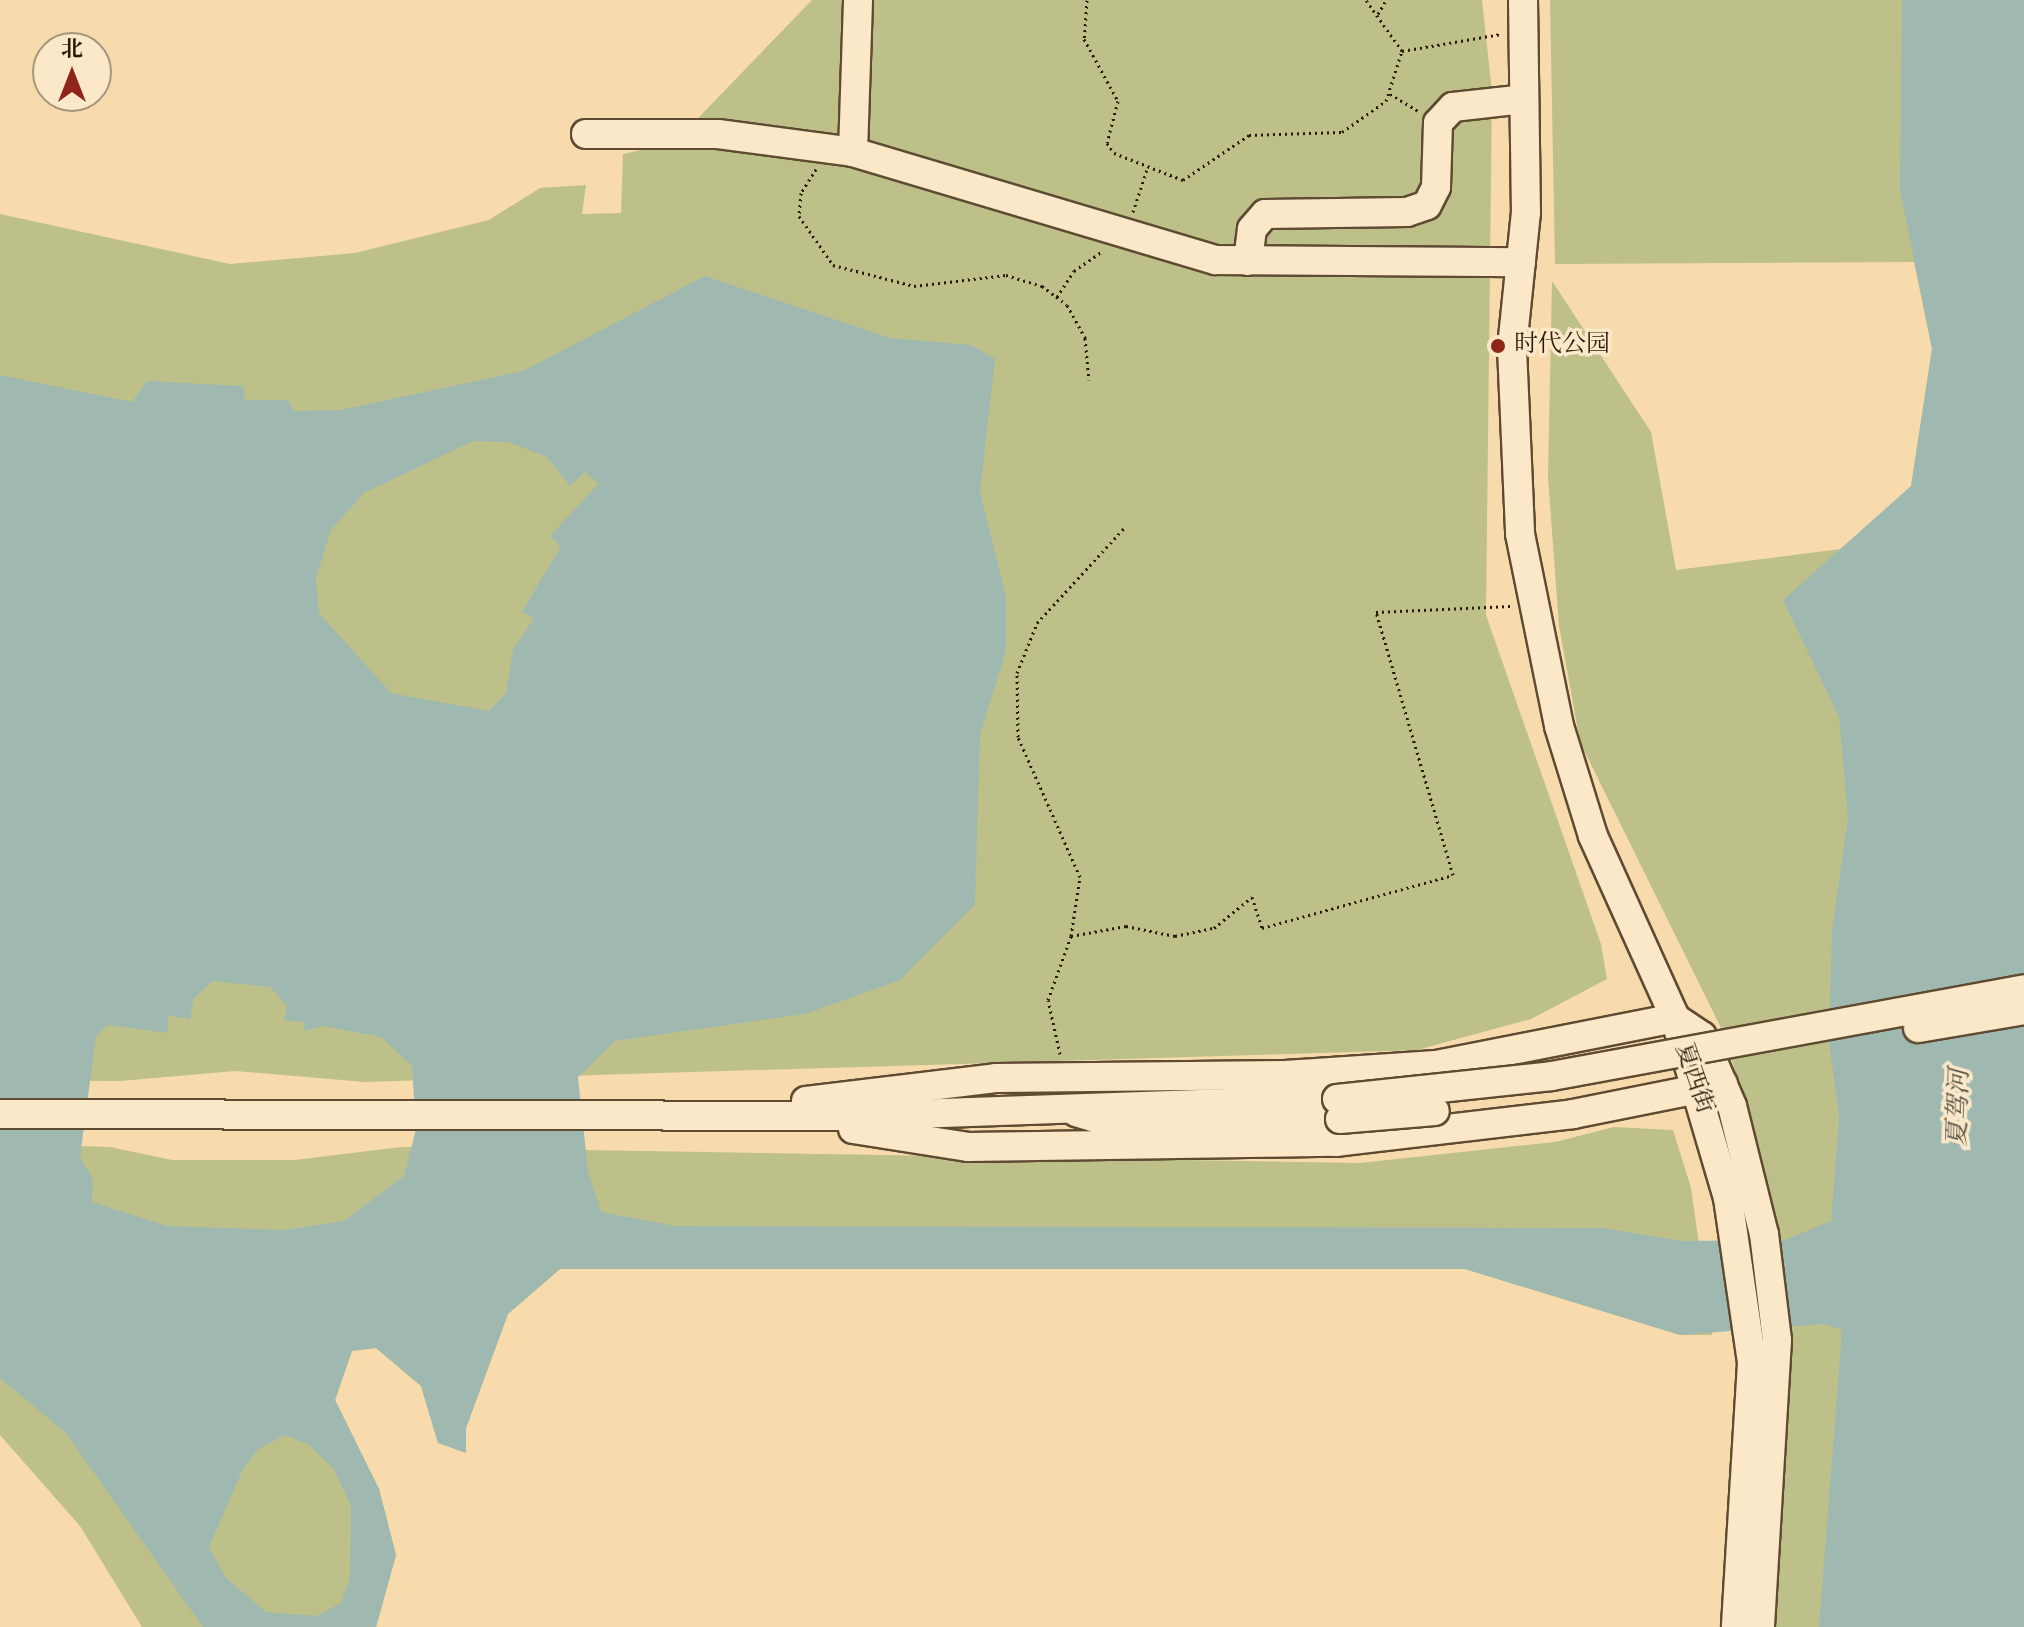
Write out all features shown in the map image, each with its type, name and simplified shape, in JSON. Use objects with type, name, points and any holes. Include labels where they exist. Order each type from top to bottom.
[{"type":"street","points":[[841,151],[858,0]]},
{"type":"street","points":[[738,1111],[938,1083],[1436,1065],[1675,1018],[1593,836],[1559,726],[1520,534],[1512,348],[1521,262],[1523,0]]},
{"type":"street","points":[[1248,261],[1252,229],[1265,214],[1407,212],[1427,205],[1436,187],[1438,123],[1453,107],[1524,99]]},
{"type":"street","points":[[586,134],[718,134],[841,151],[1215,260],[1521,262]]},
{"type":"street","points":[[1339,1109],[1552,1076],[2024,989]]},
{"type":"street","points":[[0,1114],[1075,1112],[1109,1102],[1339,1109],[1557,1094],[2024,1010]]},
{"type":"street","name":"夏西街","points":[[1675,1018],[1702,1036],[1723,1084],[1764,1234],[1777,1340],[1760,1627]]},
{"type":"street","name":"夏西街","points":[[1675,1018],[1728,1198],[1752,1363],[1736,1627]]},
{"type":"street","points":[[738,1111],[968,1147],[1336,1142],[1695,1091],[1723,1084]]},
{"type":"path","points":[[1087,0],[1084,39],[1118,101],[1107,143],[1148,166],[1183,180],[1266,130],[1342,132],[1390,94],[1402,51]]},
{"type":"path","points":[[1366,0],[1402,51]]},
{"type":"path","points":[[1377,16],[1386,0]]},
{"type":"path","points":[[1402,51],[1523,30]]},
{"type":"path","points":[[1390,94],[1438,123]]},
{"type":"path","points":[[841,151],[801,193],[799,216],[833,265],[914,286],[1006,275],[1057,297],[1085,338],[1089,380]]},
{"type":"path","points":[[1057,297],[1074,271],[1126,234],[1148,166]]},
{"type":"path","points":[[1065,1077],[1048,1000],[1071,936],[1080,877],[1018,737],[1017,673],[1037,623],[1125,527]]},
{"type":"path","points":[[1071,936],[1126,926],[1175,936],[1214,928],[1252,897],[1262,928],[1453,875],[1376,612],[1534,605]]},
{"type":"green space","points":[[812,0],[1482,0],[1492,92],[1486,615],[1601,944],[1607,979],[1531,1019],[1417,1050],[365,1082],[235,1071],[120,1081],[0,1080],[0,214],[230,264],[355,253],[489,220],[540,188],[586,185],[582,214],[621,213],[623,154],[674,143]]},
{"type":"green space","points":[[1550,0],[2024,0],[2024,1627],[1773,1627],[1789,1402],[1787,1297],[1754,1135],[1724,1034],[1580,742],[1559,626],[1548,477],[1552,281],[1651,432],[1676,570],[1841,549],[1911,487],[1932,349],[1914,262],[1555,264]]},
{"type":"green space","points":[[1614,1127],[1673,1130],[1691,1188],[1712,1335],[1680,1335],[1465,1269],[560,1269],[508,1314],[466,1428],[438,1443],[421,1386],[376,1348],[352,1351],[335,1400],[379,1489],[396,1555],[376,1627],[142,1627],[80,1526],[0,1435],[0,1144],[110,1147],[172,1160],[295,1160],[401,1147],[1360,1163],[1555,1142]]},
{"type":"water","name":"夏驾河","points":[[1902,0],[2024,0],[2024,1627],[1819,1627],[1842,1330],[1824,1324],[1680,1335],[1465,1269],[560,1269],[508,1314],[466,1428],[466,1453],[438,1443],[421,1386],[376,1348],[352,1351],[335,1400],[379,1489],[396,1555],[376,1627],[203,1627],[66,1433],[0,1378],[0,375],[132,402],[147,381],[243,386],[245,400],[288,400],[294,411],[341,410],[523,371],[705,276],[890,338],[971,345],[995,359],[980,492],[1006,596],[1006,651],[980,735],[975,904],[900,980],[805,1014],[615,1041],[578,1077],[588,1171],[601,1212],[675,1226],[1602,1228],[1682,1241],[1785,1240],[1831,1221],[1839,1118],[1829,1041],[1832,930],[1848,818],[1839,717],[1783,600],[1911,486],[1932,349],[1900,190]],"holes":[[[473,441],[508,442],[547,457],[570,486],[585,472],[599,483],[550,536],[561,546],[522,612],[534,618],[513,650],[506,693],[489,711],[391,693],[319,613],[316,578],[331,530],[364,493]],[[213,981],[270,987],[287,1006],[284,1020],[305,1022],[304,1031],[324,1026],[381,1037],[412,1066],[416,1129],[404,1176],[344,1221],[285,1230],[167,1226],[92,1202],[93,1180],[80,1157],[96,1036],[108,1025],[168,1033],[168,1016],[190,1019],[194,998]],[[285,1435],[309,1445],[334,1469],[351,1506],[350,1578],[341,1603],[317,1616],[266,1612],[226,1578],[209,1547],[242,1471],[258,1449]]]},
{"type":"place","name":"时代公园","points":[[1498,346]]}]
